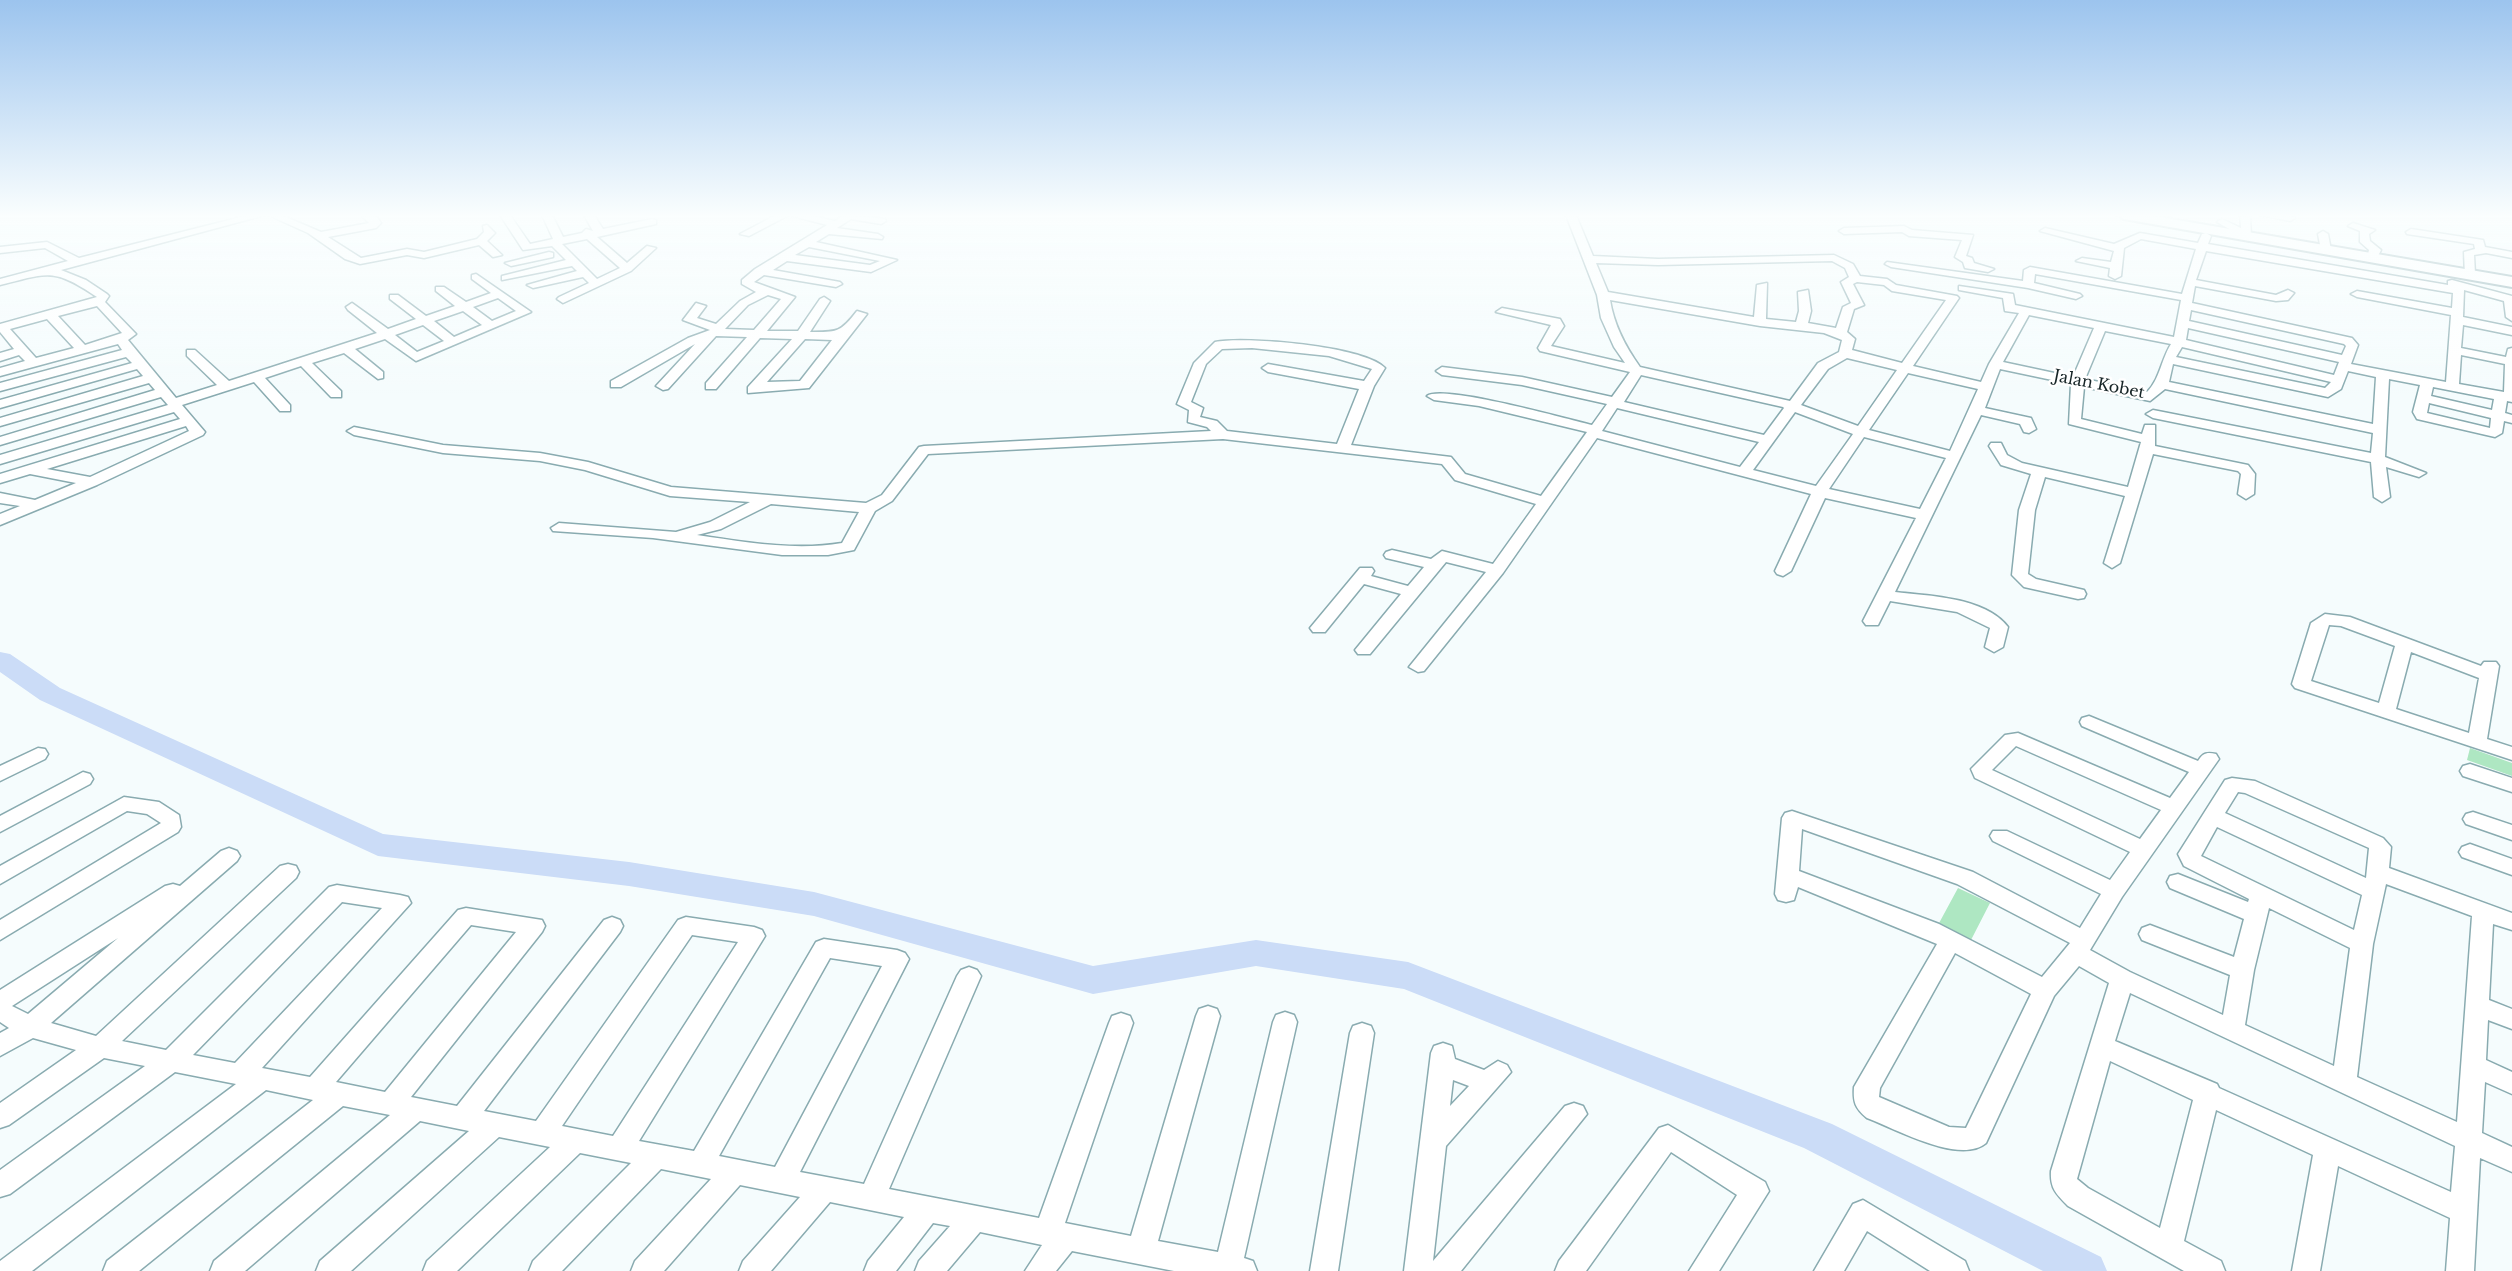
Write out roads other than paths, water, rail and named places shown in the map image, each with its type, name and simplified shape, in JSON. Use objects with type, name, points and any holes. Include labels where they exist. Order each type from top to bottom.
[{"type":"street","points":[[0,282],[29,274]]},
{"type":"street","points":[[33,363],[6,340],[1,328],[99,302],[103,296],[82,282],[62,274]]},
{"type":"street","points":[[533,285],[579,274]]},
{"type":"street","points":[[586,274],[596,284]]},
{"type":"street","points":[[563,299],[615,274]]},
{"type":"street","points":[[711,386],[789,299],[748,286],[746,282],[755,274]]},
{"type":"street","points":[[779,274],[836,284]]},
{"type":"street","points":[[1594,274],[1603,295],[1607,318],[1620,347],[1637,370]]},
{"type":"street","points":[[1853,274],[1856,279]]},
{"type":"street","points":[[1974,274],[2028,281]]},
{"type":"street","points":[[2003,274],[2076,296]]},
{"type":"street","points":[[2028,281],[2029,274]]},
{"type":"street","points":[[2053,274],[2186,302],[2350,342],[2353,345],[2344,369],[2328,393],[2168,359]]},
{"type":"street","points":[[2116,274],[2117,286]]},
{"type":"street","name":"Jalan Kobet","points":[[1996,364],[2150,397],[2162,384],[2168,359],[2179,342],[2193,274]]},
{"type":"street","points":[[2398,274],[2453,282],[2468,274]]},
{"type":"street","points":[[2427,274],[2511,300],[2512,317]]},
{"type":"street","points":[[2471,274],[2512,282]]},
{"type":"street","points":[[506,278],[520,275]]},
{"type":"street","points":[[1840,333],[1849,307],[1858,305],[1847,282],[1856,279],[1888,282],[1893,290],[2026,311],[2212,350],[2384,375],[2426,391],[2452,385],[2508,397]]},
{"type":"street","points":[[2190,282],[2276,298],[2284,298],[2288,293]]},
{"type":"street","points":[[2452,385],[2458,316],[2453,282]]},
{"type":"street","points":[[1760,322],[1763,285]]},
{"type":"street","points":[[352,307],[415,357],[453,342],[525,312],[500,294],[461,286],[464,307],[491,326]]},
{"type":"street","points":[[1963,288],[2008,296],[2009,308]]},
{"type":"street","points":[[551,295],[582,290]]},
{"type":"street","points":[[663,387],[714,331],[744,303],[768,291]]},
{"type":"street","points":[[1801,326],[1805,311],[1804,292]]},
{"type":"street","points":[[0,460],[176,405],[500,294]]},
{"type":"street","points":[[2357,294],[2512,331]]},
{"type":"street","points":[[1603,295],[1840,333],[1849,339],[1846,353]]},
{"type":"street","points":[[394,297],[453,342]]},
{"type":"street","points":[[1783,571],[1820,492],[1909,366],[1953,298]]},
{"type":"street","points":[[824,301],[801,336],[756,388],[804,384],[841,335],[861,314]]},
{"type":"street","points":[[0,372],[121,339],[130,334],[99,302]]},
{"type":"street","points":[[699,306],[689,320],[714,331],[801,336],[841,335]]},
{"type":"street","points":[[1872,621],[1977,410],[1996,364],[2026,311]]},
{"type":"street","points":[[1502,312],[1558,324],[1544,348],[1794,406],[1860,432],[1954,456]]},
{"type":"street","points":[[50,314],[83,349]]},
{"type":"street","points":[[2184,324],[2344,369]]},
{"type":"street","points":[[2101,326],[2078,380],[2074,421],[2148,444],[2243,468],[2248,474],[2246,494]]},
{"type":"street","points":[[616,384],[714,331]]},
{"type":"street","points":[[0,520],[92,482],[198,432],[138,365],[121,339]]},
{"type":"street","points":[[1223,435],[1212,424],[1193,419],[1196,408],[1184,404],[1200,363],[1219,345],[1297,349],[1367,360],[1379,368],[1367,386],[1343,447]]},
{"type":"street","points":[[346,348],[379,375]]},
{"type":"street","points":[[2206,367],[2212,350]]},
{"type":"street","points":[[2454,350],[2512,362]]},
{"type":"street","points":[[0,356],[22,351]]},
{"type":"street","points":[[2426,391],[2420,412],[2422,416],[2433,421],[2495,433],[2505,418],[2512,351]]},
{"type":"street","points":[[0,387],[129,352]]},
{"type":"street","points":[[191,353],[227,387]]},
{"type":"street","points":[[1743,472],[1761,452],[1767,440],[1823,366],[1846,353],[1909,366],[1985,387]]},
{"type":"street","points":[[304,362],[336,394]]},
{"type":"street","points":[[0,404],[138,365]]},
{"type":"street","points":[[1268,368],[1367,386]]},
{"type":"street","points":[[1418,667],[1497,570],[1637,370]]},
{"type":"street","points":[[1442,371],[1508,378],[1767,440]]},
{"type":"street","points":[[2382,497],[2378,458],[2384,375]]},
{"type":"street","points":[[257,377],[285,408]]},
{"type":"street","points":[[0,422],[151,378]]},
{"type":"street","points":[[2162,384],[2380,430]]},
{"type":"street","points":[[0,441],[164,392]]},
{"type":"street","points":[[1434,396],[1479,402],[1820,492],[1925,515]]},
{"type":"street","points":[[2112,563],[2148,444],[2154,414],[2150,397]]},
{"type":"street","points":[[1977,410],[2025,421],[2029,429]]},
{"type":"street","points":[[2154,414],[2378,458],[2419,473]]},
{"type":"street","points":[[0,480],[189,421]]},
{"type":"street","points":[[57,475],[155,431]]},
{"type":"street","points":[[354,431],[443,449],[540,457],[588,466],[670,491],[869,508]]},
{"type":"street","points":[[559,528],[662,535],[807,551],[838,550],[848,547],[869,508],[887,498],[924,450],[1223,435],[1446,460],[1460,477],[1545,502]]},
{"type":"street","points":[[1996,446],[1998,457],[2003,462],[2133,493]]},
{"type":"street","points":[[30,470],[92,482]]},
{"type":"street","points":[[2039,471],[2027,510],[2020,575],[2030,583],[2078,594]]},
{"type":"street","points":[[0,498],[38,505]]},
{"type":"street","points":[[662,535],[715,526],[768,500]]},
{"type":"street","points":[[1392,555],[1434,565]]},
{"type":"street","points":[[1364,650],[1442,556],[1497,570]]},
{"type":"street","points":[[1319,628],[1364,574],[1412,592]]},
{"type":"street","points":[[1884,595],[1954,606],[1986,617],[1999,627],[1994,647]]},
{"type":"street","points":[[2477,742],[2488,670],[2404,645],[2344,621],[2325,619],[2320,623],[2301,684],[2512,754]]},
{"type":"street","points":[[2386,712],[2404,645]]},
{"type":"street","points":[[1951,940],[1867,1087],[1866,1102],[1875,1110],[1948,1138],[1971,1140],[1977,1135],[2045,990],[2079,946],[2114,891],[2205,765],[2088,722]]},
{"type":"street","points":[[2144,850],[1982,773],[1982,768],[2012,739],[2018,739],[2175,808]]},
{"type":"street","points":[[0,774],[38,754]]},
{"type":"street","points":[[2470,771],[2512,785]]},
{"type":"street","points":[[0,825],[83,779]]},
{"type":"street","points":[[2259,906],[2192,861],[2189,854],[2232,785],[2248,786],[2380,847],[2362,944],[2344,1083]]},
{"type":"street","points":[[0,876],[124,804],[144,804],[172,820],[171,828],[0,931]]},
{"type":"street","points":[[2212,816],[2375,881],[2483,911],[2512,922]]},
{"type":"street","points":[[2045,990],[1951,940],[1787,884],[1792,818],[1965,878],[2079,946],[2122,979],[2512,1160]]},
{"type":"street","points":[[2473,819],[2512,833]]},
{"type":"street","points":[[2000,836],[2114,891]]},
{"type":"street","points":[[2470,852],[2512,867]]},
{"type":"street","points":[[0,1002],[229,856],[30,1027],[0,1046]]},
{"type":"street","points":[[0,1116],[100,1047],[288,872]]},
{"type":"street","points":[[2179,882],[2259,906],[2362,944]]},
{"type":"street","points":[[0,1185],[171,1061],[337,893],[400,903],[251,1077],[9,1271]]},
{"type":"street","points":[[2232,1032],[2242,970],[2259,906]]},
{"type":"street","points":[[2460,1271],[2483,911]]},
{"type":"street","points":[[117,1271],[327,1092],[466,916],[534,926],[402,1106],[224,1271]]},
{"type":"street","points":[[463,1118],[612,926]]},
{"type":"street","points":[[542,1134],[686,926],[754,936],[619,1149]]},
{"type":"street","points":[[2150,934],[2242,970]]},
{"type":"street","points":[[700,1164],[824,948],[897,959],[782,1181]]},
{"type":"street","points":[[872,1198],[969,976]]},
{"type":"street","points":[[2122,979],[2064,1171],[2064,1184],[2078,1197],[2211,1271]]},
{"type":"street","points":[[2477,1005],[2512,1019]]},
{"type":"street","points":[[0,1011],[30,1027],[100,1047],[1057,1234],[1152,1259],[1235,1269],[1285,1021]]},
{"type":"street","points":[[1152,1259],[1208,1016]]},
{"type":"street","points":[[1039,1271],[1057,1234],[1121,1023]]},
{"type":"street","points":[[1324,1271],[1362,1034]]},
{"type":"street","points":[[2103,1047],[2208,1092],[2464,1210]]},
{"type":"street","points":[[1418,1271],[1442,1059],[1493,1077],[1433,1142]]},
{"type":"street","points":[[2473,1066],[2512,1083]]},
{"type":"street","points":[[2169,1247],[2208,1092]]},
{"type":"street","points":[[1443,1271],[1574,1114]]},
{"type":"street","points":[[330,1271],[495,1124]]},
{"type":"street","points":[[1569,1271],[1668,1136],[1755,1191],[1703,1271]]},
{"type":"street","points":[[437,1271],[575,1140]]},
{"type":"street","points":[[2306,1271],[2328,1148]]},
{"type":"street","points":[[543,1271],[656,1156]]},
{"type":"street","points":[[645,1271],[735,1171]]},
{"type":"street","points":[[753,1271],[824,1189]]},
{"type":"street","points":[[878,1271],[927,1209]]},
{"type":"street","points":[[1828,1271],[1863,1213],[1955,1271]]},
{"type":"street","points":[[929,1271],[975,1218]]},
{"type":"waterway","points":[[0,660],[50,694],[378,845],[629,874],[814,904],[1093,980],[1256,953],[1408,976],[1818,1136],[2086,1271]]}]
